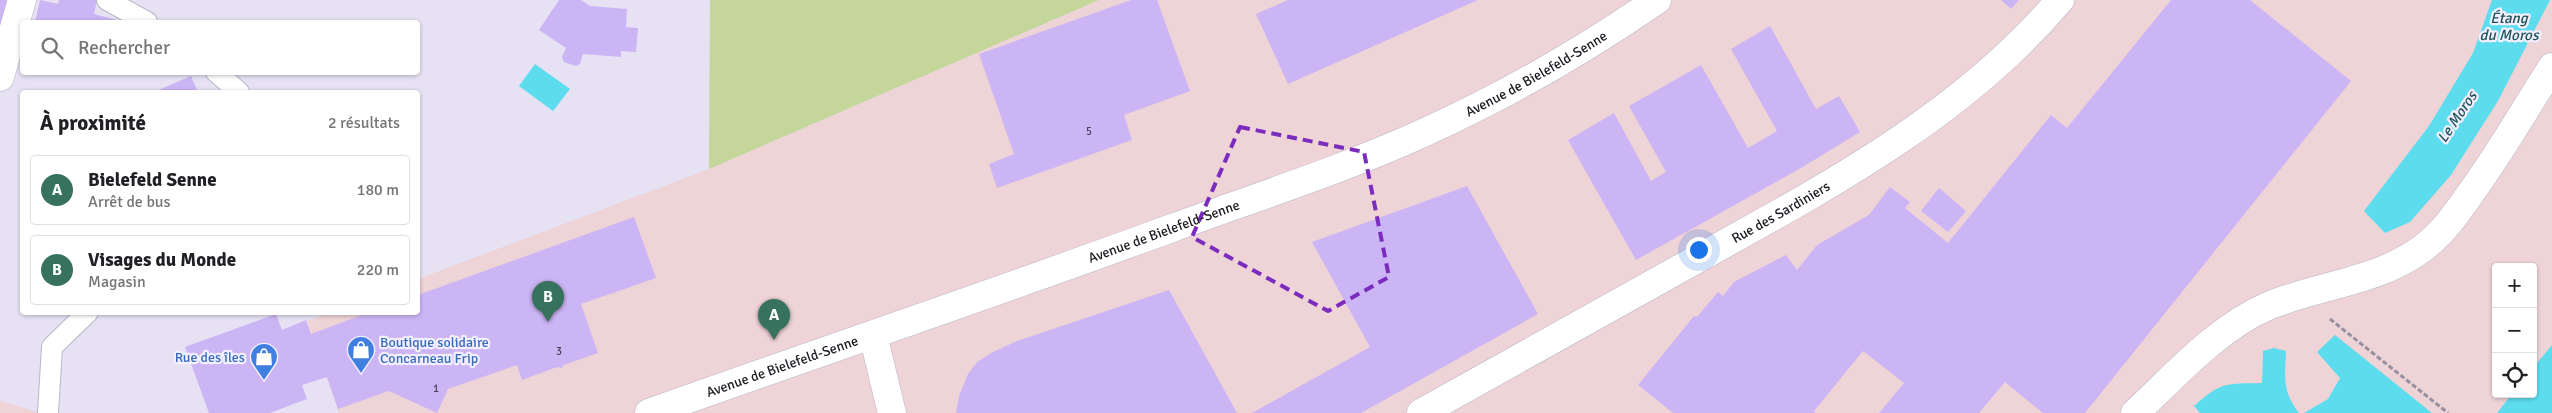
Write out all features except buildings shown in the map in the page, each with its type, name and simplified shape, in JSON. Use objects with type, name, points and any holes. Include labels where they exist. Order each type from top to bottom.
[{"type":"street","points":[[0,77],[22,0]]},
{"type":"street","name":"Avenue de Bielefeld-Senne","points":[[649,413],[874,335],[1354,161],[1422,134],[1524,83],[1617,28],[1657,0]]},
{"type":"street","name":"Rue des Sardiniers","points":[[1421,413],[1777,214],[1893,145],[1948,106],[1993,69],[2032,33],[2060,0]]},
{"type":"street","points":[[2136,413],[2189,363],[2240,322],[2267,307],[2293,297],[2383,270],[2406,259],[2433,240],[2491,165],[2552,66]]},
{"type":"street","points":[[874,335],[892,413]]},
{"type":"lane","points":[[107,0],[143,20]]},
{"type":"lane","points":[[219,75],[237,90]]},
{"type":"lane","points":[[48,413],[52,347],[85,315]]},
{"type":"path","points":[[2332,321],[2448,413]]},
{"type":"highlighted area","points":[[1240,127],[1364,152],[1389,277],[1328,311],[1192,237]]},
{"type":"shaded area","points":[[1099,0],[2552,0],[2552,413],[2432,413],[2335,336],[2340,378],[2328,399],[2304,413],[2299,413],[2288,399],[2285,379],[2286,351],[2263,351],[2262,384],[2237,383],[2195,406],[2200,413],[339,413],[307,321],[324,315],[420,315],[420,278],[709,169]]},
{"type":"shaded area","points":[[0,401],[41,413],[0,413]]},
{"type":"green space","points":[[710,0],[1099,0],[709,169]]},
{"type":"water","name":"Étang du Moros","points":[[2492,0],[2550,0],[2498,101],[2451,175],[2410,222],[2385,233],[2364,211],[2429,126],[2473,53]]},
{"type":"water","points":[[535,64],[570,89],[553,111],[519,86]]},
{"type":"water","points":[[2335,335],[2432,413],[2304,413],[2328,399],[2340,378],[2317,352]]},
{"type":"water","points":[[2552,345],[2552,413],[2497,413],[2509,398],[2537,398],[2537,363]]},
{"type":"water","points":[[2274,348],[2286,351],[2285,377],[2287,391],[2299,413],[2200,413],[2194,406],[2218,388],[2240,383],[2262,383],[2263,351]]},
{"type":"place","name":"Visages du Monde","points":[[548,322]]},
{"type":"place","name":"Bielefeld Senne","points":[[774,340]]},
{"type":"place","name":"Boutique solidaire Concarneau Frip","points":[[361,374]]},
{"type":"place","name":"Rue des îles","points":[[264,381]]},
{"type":"water label","name":"Le Moros","points":[[2457,117]]}]
